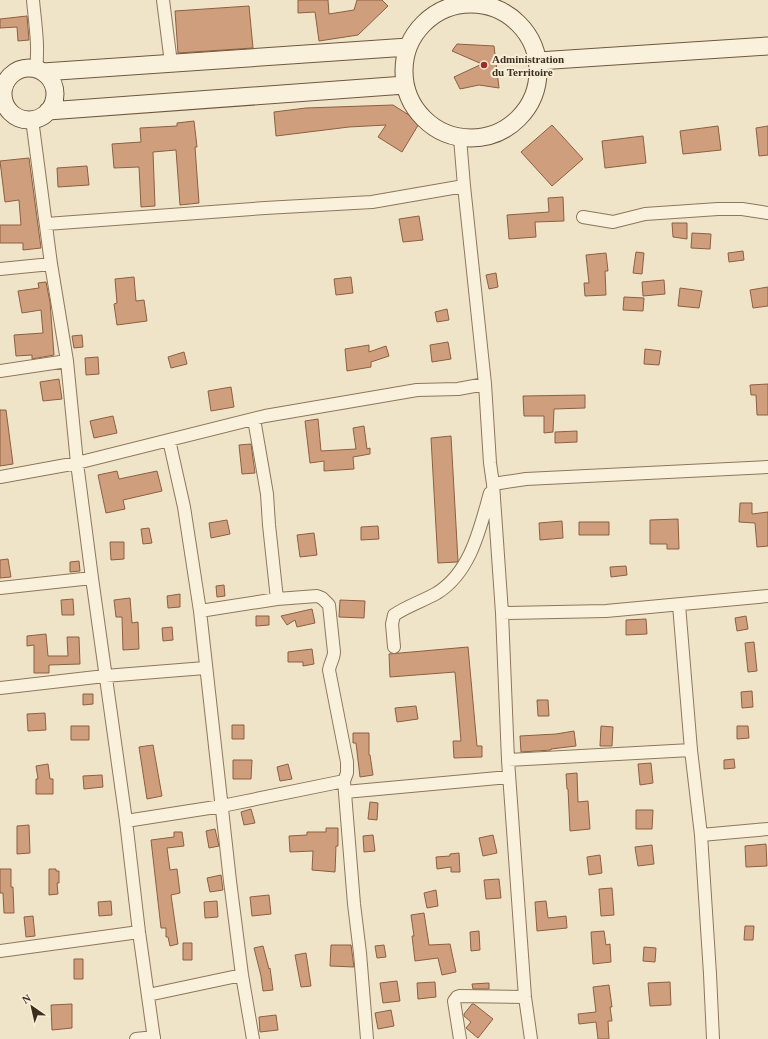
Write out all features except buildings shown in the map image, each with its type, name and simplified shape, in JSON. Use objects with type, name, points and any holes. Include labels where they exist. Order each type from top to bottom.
[{"type":"street","points":[[33,0],[39,70]]},
{"type":"street","points":[[163,0],[171,63]]},
{"type":"street","points":[[464,2],[485,5],[504,12],[520,25],[532,42],[538,62],[538,82],[531,102],[518,119],[501,131],[481,138],[460,138],[441,132],[424,120],[412,104],[405,85],[403,66],[408,47],[417,31],[430,18],[446,9],[464,2]]},
{"type":"street","points":[[538,62],[768,46]]},
{"type":"street","points":[[39,70],[49,77],[55,90],[55,98],[48,111],[44,115],[32,119],[7,115],[9,109],[5,102],[4,94],[8,79],[7,74],[28,68],[39,70],[171,63],[408,47]]},
{"type":"street","points":[[48,111],[405,85]]},
{"type":"street","points":[[32,119],[51,264],[67,361],[77,463],[154,1038],[136,1039]]},
{"type":"street","points":[[460,138],[485,384],[490,463],[493,484],[502,613],[509,777],[525,997],[531,1039]]},
{"type":"street","points":[[46,224],[265,208],[372,202],[464,186]]},
{"type":"street","points":[[583,217],[613,222],[644,214],[718,209],[742,209],[768,213]]},
{"type":"street","points":[[0,270],[51,264]]},
{"type":"street","points":[[0,371],[67,361]]},
{"type":"street","points":[[0,477],[77,463],[254,419],[417,390],[458,389],[485,384]]},
{"type":"street","points":[[254,419],[267,494],[277,599]]},
{"type":"street","points":[[169,440],[184,507],[200,611],[230,881],[242,975],[253,1039]]},
{"type":"street","points":[[493,484],[526,479],[768,467]]},
{"type":"street","points":[[394,647],[392,624],[394,615],[437,593],[452,581],[477,540],[493,484]]},
{"type":"street","points":[[0,588],[92,578]]},
{"type":"street","points":[[200,611],[277,599],[318,596],[329,605],[334,652],[334,657],[330,663],[329,670],[347,762],[345,786],[354,904],[360,953],[367,1039]]},
{"type":"street","points":[[502,613],[606,611],[768,596]]},
{"type":"street","points":[[679,605],[691,750],[701,835],[713,1039]]},
{"type":"street","points":[[0,688],[105,676],[206,668]]},
{"type":"street","points":[[508,760],[691,750]]},
{"type":"street","points":[[126,821],[345,786],[509,777]]},
{"type":"street","points":[[701,835],[768,829]]},
{"type":"street","points":[[0,951],[139,932]]},
{"type":"street","points":[[148,995],[242,975]]},
{"type":"street","points":[[460,1039],[454,1000],[457,997],[525,997]]},
{"type":"place","name":"Administration du Territoire","points":[[484,65]]}]
